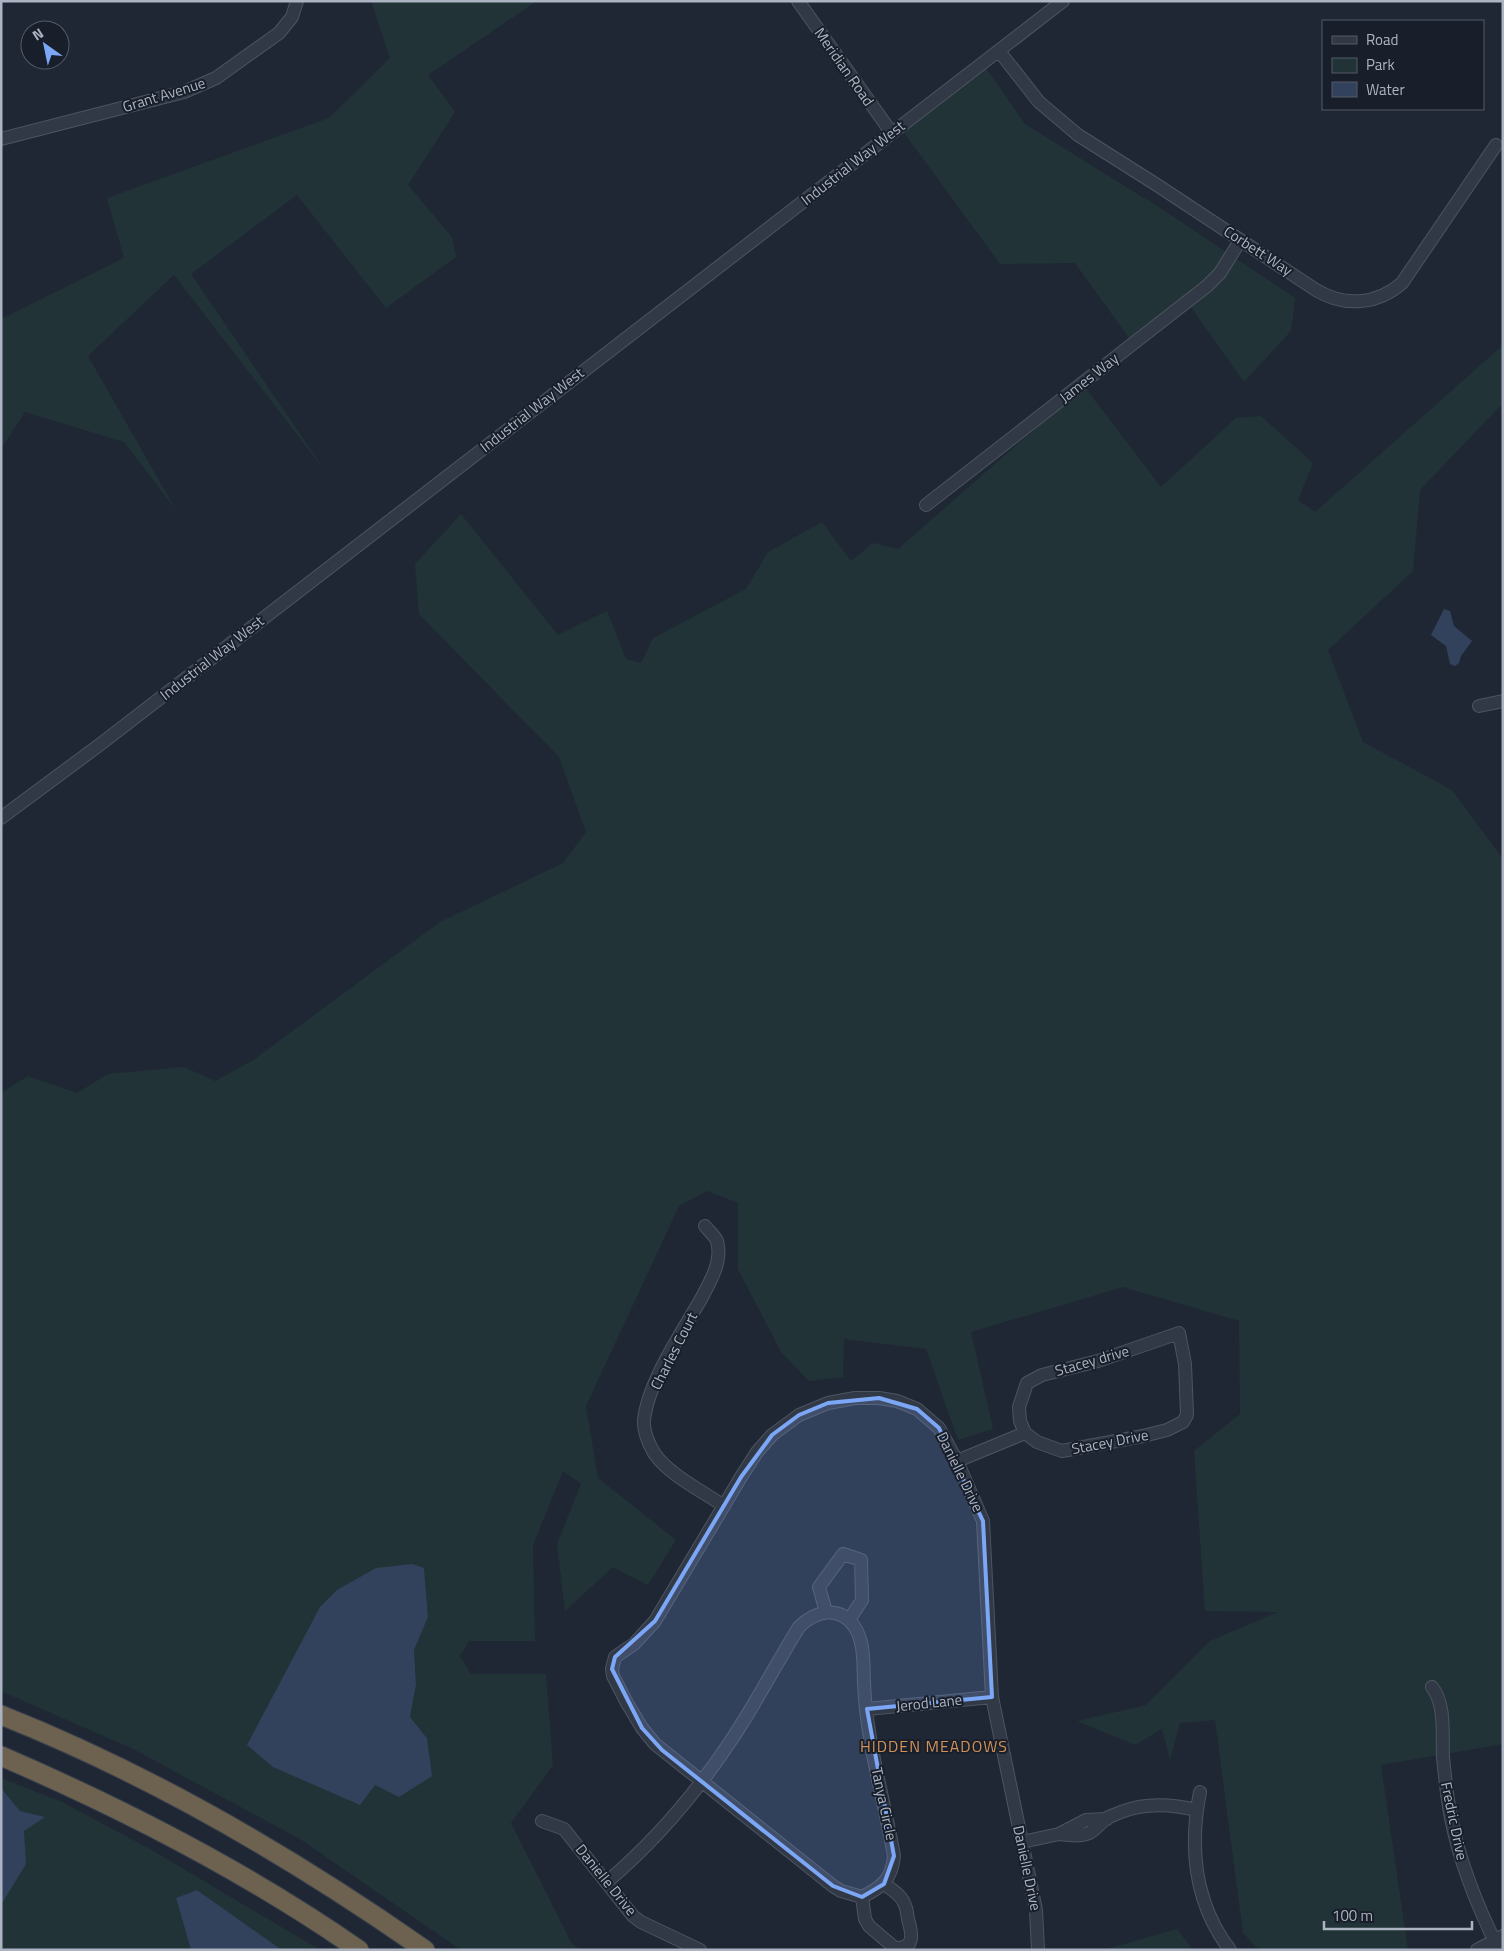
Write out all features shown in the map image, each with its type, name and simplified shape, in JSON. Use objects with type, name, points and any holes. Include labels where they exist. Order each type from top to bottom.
[{"type":"highway","points":[[1,1715],[129,1772],[236,1829],[308,1872],[425,1950]]},
{"type":"highway","points":[[1,1756],[95,1798],[240,1874],[358,1950]]},
{"type":"street","name":"Grant Avenue","points":[[1,139],[184,92],[205,84],[278,33],[292,17],[297,1]]},
{"type":"street","name":"Meridian Road","points":[[798,1],[891,132]]},
{"type":"street","name":"Industrial Way West","points":[[1,818],[60,775],[1063,1]]},
{"type":"street","name":"Corbett Way","points":[[999,51],[1027,89],[1071,130],[1240,241],[1329,296],[1344,301],[1356,302],[1377,298],[1397,287],[1410,274],[1496,145]]},
{"type":"street","name":"James Way","points":[[926,505],[1207,286],[1220,273],[1240,241]]},
{"type":"street","points":[[1479,706],[1503,701]]},
{"type":"street","name":"Charles Court","points":[[705,1226],[716,1240],[718,1250],[716,1268],[658,1377],[644,1420],[650,1444],[662,1462],[724,1506]]},
{"type":"street","name":"Stacey drive","points":[[1025,1433],[1020,1421],[1019,1407],[1027,1383],[1037,1377],[1098,1361],[1179,1333],[1185,1364]]},
{"type":"street","name":"Stacey Drive","points":[[1025,1433],[1037,1442],[1062,1451],[1143,1436],[1174,1427],[1182,1422],[1187,1415],[1185,1364]]},
{"type":"street","name":"Danielle Drive","points":[[701,1781],[662,1750],[642,1728],[613,1676],[612,1670],[615,1657],[634,1644],[655,1621],[757,1452],[772,1435],[788,1422],[808,1410],[843,1400],[879,1398],[917,1409],[939,1428],[957,1461],[983,1521],[992,1696],[1036,1910],[1038,1950]]},
{"type":"street","points":[[957,1461],[1025,1433]]},
{"type":"street","points":[[607,1882],[650,1843],[701,1781],[732,1739],[799,1627],[810,1617],[826,1612],[835,1612],[849,1620],[862,1600],[861,1560],[843,1554],[819,1588],[826,1612]]},
{"type":"street","name":"Tanya Circle","points":[[849,1620],[860,1638],[868,1727],[894,1856],[892,1870],[884,1884]]},
{"type":"street","name":"Fredric Drive","points":[[1432,1687],[1436,1692],[1441,1715],[1446,1784],[1457,1842],[1471,1889],[1499,1942]]},
{"type":"street","name":"Jerod Lane","points":[[867,1709],[992,1696]]},
{"type":"street","points":[[701,1781],[841,1891],[862,1897],[884,1884],[900,1896],[904,1903],[912,1936],[906,1946],[895,1948],[869,1926],[865,1919],[862,1897]]},
{"type":"street","points":[[1200,1792],[1194,1839],[1197,1873],[1214,1924],[1230,1950]]},
{"type":"street","points":[[1022,1842],[1059,1834],[1075,1835],[1089,1833],[1107,1818],[1130,1809],[1152,1805],[1179,1806],[1197,1810]]},
{"type":"street","name":"Danielle Drive","points":[[542,1821],[564,1828],[633,1916],[641,1922],[700,1950]]},
{"type":"street","points":[[1477,1950],[1499,1942]]},
{"type":"highlighted area","points":[[879,1398],[917,1409],[939,1428],[983,1521],[992,1697],[867,1709],[894,1856],[884,1884],[862,1897],[833,1886],[662,1750],[642,1728],[612,1669],[615,1657],[655,1621],[741,1477],[772,1435],[799,1415],[828,1403]]},
{"type":"green space","points":[[371,1],[537,1],[428,75],[455,112],[408,185],[452,237],[456,257],[386,308],[297,195],[191,274],[326,472],[174,275],[88,356],[176,510],[124,442],[25,412],[1,449],[1,319],[124,258],[107,198],[329,118],[390,58]]},
{"type":"green space","points":[[984,65],[1025,124],[1162,209],[1295,298],[1291,331],[1244,382],[1188,303],[1134,345],[1075,263],[1000,264],[902,130]]},
{"type":"green space","points":[[1503,345],[1503,403],[1420,490],[1413,571],[1328,650],[1363,742],[1452,790],[1503,859],[1503,1744],[1381,1765],[1408,1950],[1259,1950],[1243,1933],[1215,1720],[1180,1723],[1170,1760],[1162,1729],[1135,1745],[1077,1721],[1146,1705],[1210,1641],[1278,1612],[1205,1611],[1194,1451],[1240,1414],[1239,1321],[1123,1287],[971,1332],[993,1429],[958,1440],[926,1349],[844,1339],[843,1377],[809,1381],[781,1352],[738,1269],[738,1203],[707,1191],[679,1206],[586,1406],[598,1478],[676,1540],[648,1585],[613,1567],[565,1611],[557,1544],[581,1484],[563,1471],[533,1545],[535,1641],[469,1641],[460,1656],[471,1674],[546,1674],[553,1765],[511,1823],[572,1944],[582,1950],[461,1950],[300,1839],[133,1749],[1,1691],[1,1093],[28,1076],[77,1093],[108,1074],[184,1067],[215,1081],[252,1061],[440,922],[563,863],[586,832],[559,757],[419,614],[415,564],[461,514],[558,635],[607,611],[626,659],[641,663],[653,638],[746,589],[768,552],[822,522],[851,561],[873,543],[898,549],[1084,386],[1161,487],[1236,418],[1261,416],[1313,463],[1298,500],[1315,512]],"holes":[[[424,1568],[428,1617],[414,1650],[416,1685],[410,1717],[427,1738],[399,1796],[375,1785]]]},
{"type":"green space","points":[[1,1778],[62,1802],[150,1849],[320,1950],[282,1950],[197,1890],[176,1898],[191,1950],[1,1950],[1,1905],[25,1864],[24,1830],[44,1817],[20,1811],[1,1788]]},
{"type":"green space","points":[[1177,1929],[1193,1950],[1103,1950]]},
{"type":"water","points":[[1444,609],[1450,611],[1454,626],[1472,641],[1461,656],[1459,663],[1455,666],[1450,664],[1446,646],[1431,635]]},
{"type":"water","points":[[412,1564],[424,1568],[428,1617],[414,1650],[416,1685],[410,1717],[427,1738],[432,1776],[399,1797],[375,1785],[360,1805],[273,1767],[247,1745],[320,1607],[337,1590],[376,1568]]},
{"type":"water","points":[[1,1788],[20,1811],[45,1817],[24,1831],[26,1864],[1,1905]]},
{"type":"water","points":[[197,1890],[282,1950],[191,1950],[176,1898]]},
{"type":"district","name":"HIDDEN MEADOWS","points":[[934,1746]]}]
